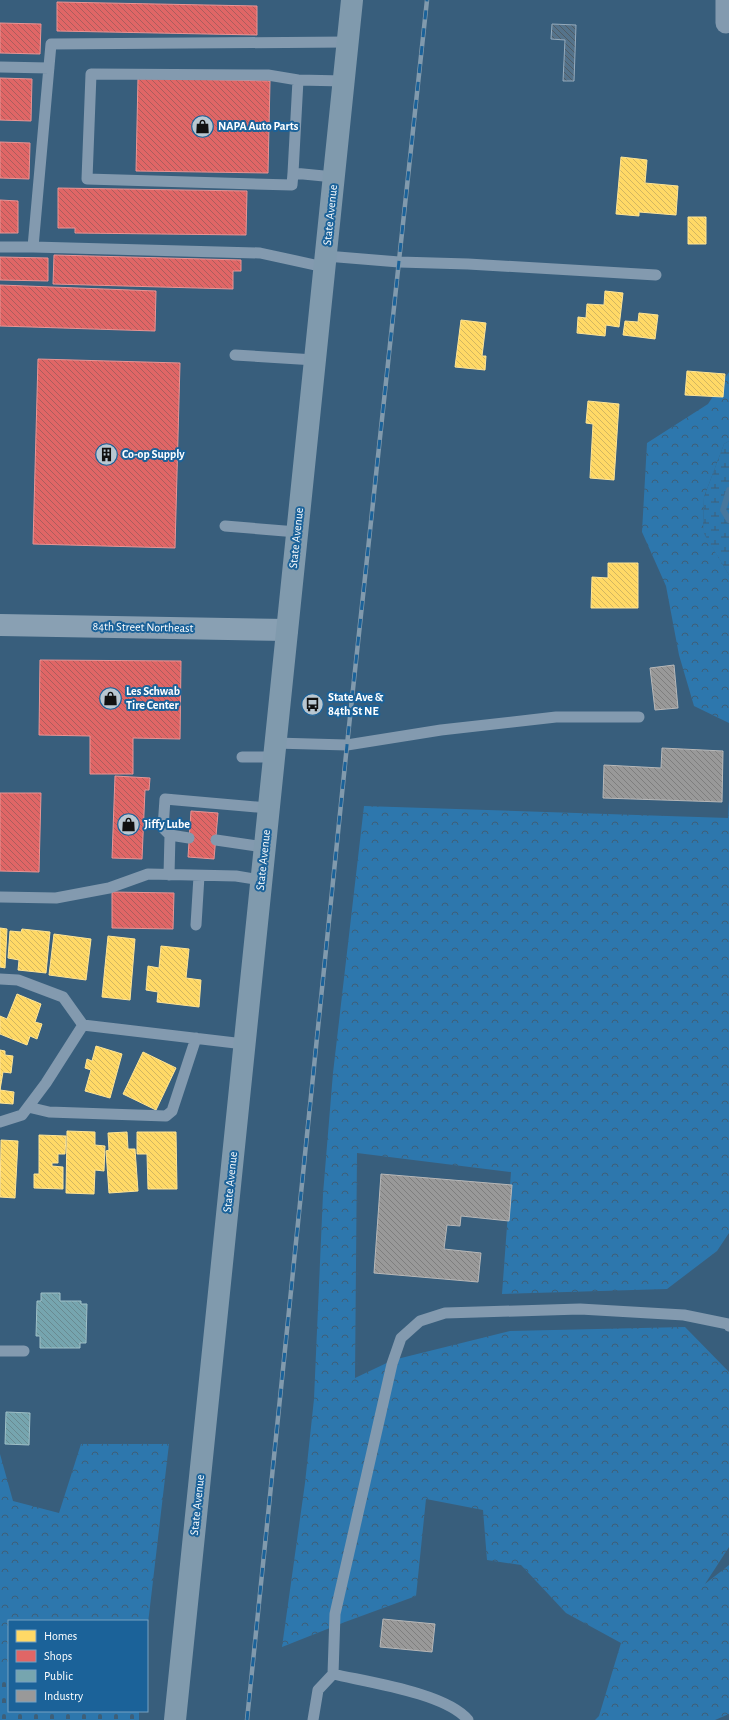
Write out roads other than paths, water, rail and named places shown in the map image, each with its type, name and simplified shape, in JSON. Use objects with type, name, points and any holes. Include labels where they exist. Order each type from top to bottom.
[{"type":"main road","name":"State Avenue","points":[[175,1720],[352,0]]},
{"type":"street","points":[[726,0],[726,23]]},
{"type":"street","name":"84th Street Northeast","points":[[0,625],[287,630]]},
{"type":"lane","points":[[33,247],[51,44],[348,42]]},
{"type":"lane","points":[[0,67],[49,68]]},
{"type":"lane","points":[[298,80],[292,185],[87,179],[91,74],[268,75],[298,80],[344,81]]},
{"type":"lane","points":[[293,173],[334,177]]},
{"type":"lane","points":[[0,247],[260,252],[325,261],[468,264],[656,276]]},
{"type":"lane","points":[[235,355],[315,360]]},
{"type":"lane","points":[[225,526],[297,532]]},
{"type":"lane","points":[[242,757],[274,750],[347,745],[441,730],[556,717],[639,717]]},
{"type":"lane","points":[[189,838],[170,835],[163,828],[165,799],[268,808]]},
{"type":"lane","points":[[169,875],[170,835]]},
{"type":"lane","points":[[216,840],[264,847]]},
{"type":"lane","points":[[0,897],[56,898],[109,888],[148,874],[236,876],[261,880]]},
{"type":"lane","points":[[196,925],[199,876]]},
{"type":"lane","points":[[0,979],[18,980],[63,997],[83,1025],[244,1044]]},
{"type":"lane","points":[[0,1122],[22,1115],[46,1083],[83,1025]]},
{"type":"lane","points":[[28,1107],[49,1112],[166,1116],[172,1111],[196,1038]]},
{"type":"lane","points":[[313,1720],[318,1690],[333,1674],[336,1614],[392,1364],[401,1338],[420,1322],[445,1313],[580,1309],[684,1315],[728,1324],[729,1326]]},
{"type":"lane","points":[[0,1350],[24,1351]]},
{"type":"lane","points":[[333,1674],[406,1690],[441,1702],[468,1720]]},
{"type":"waterway","points":[[729,490],[723,510],[729,520]]},
{"type":"railway","points":[[247,1720],[347,745],[427,0]]},
{"type":"place","name":"NAPA Auto Parts","points":[[203,126]]},
{"type":"place","name":"Co-op Supply","points":[[107,454]]},
{"type":"place","name":"Les Schwab Tire Center","points":[[110,698]]},
{"type":"place","name":"State Ave & 84th St NE","points":[[313,704]]},
{"type":"place","name":"Jiffy Lube","points":[[128,824]]}]
